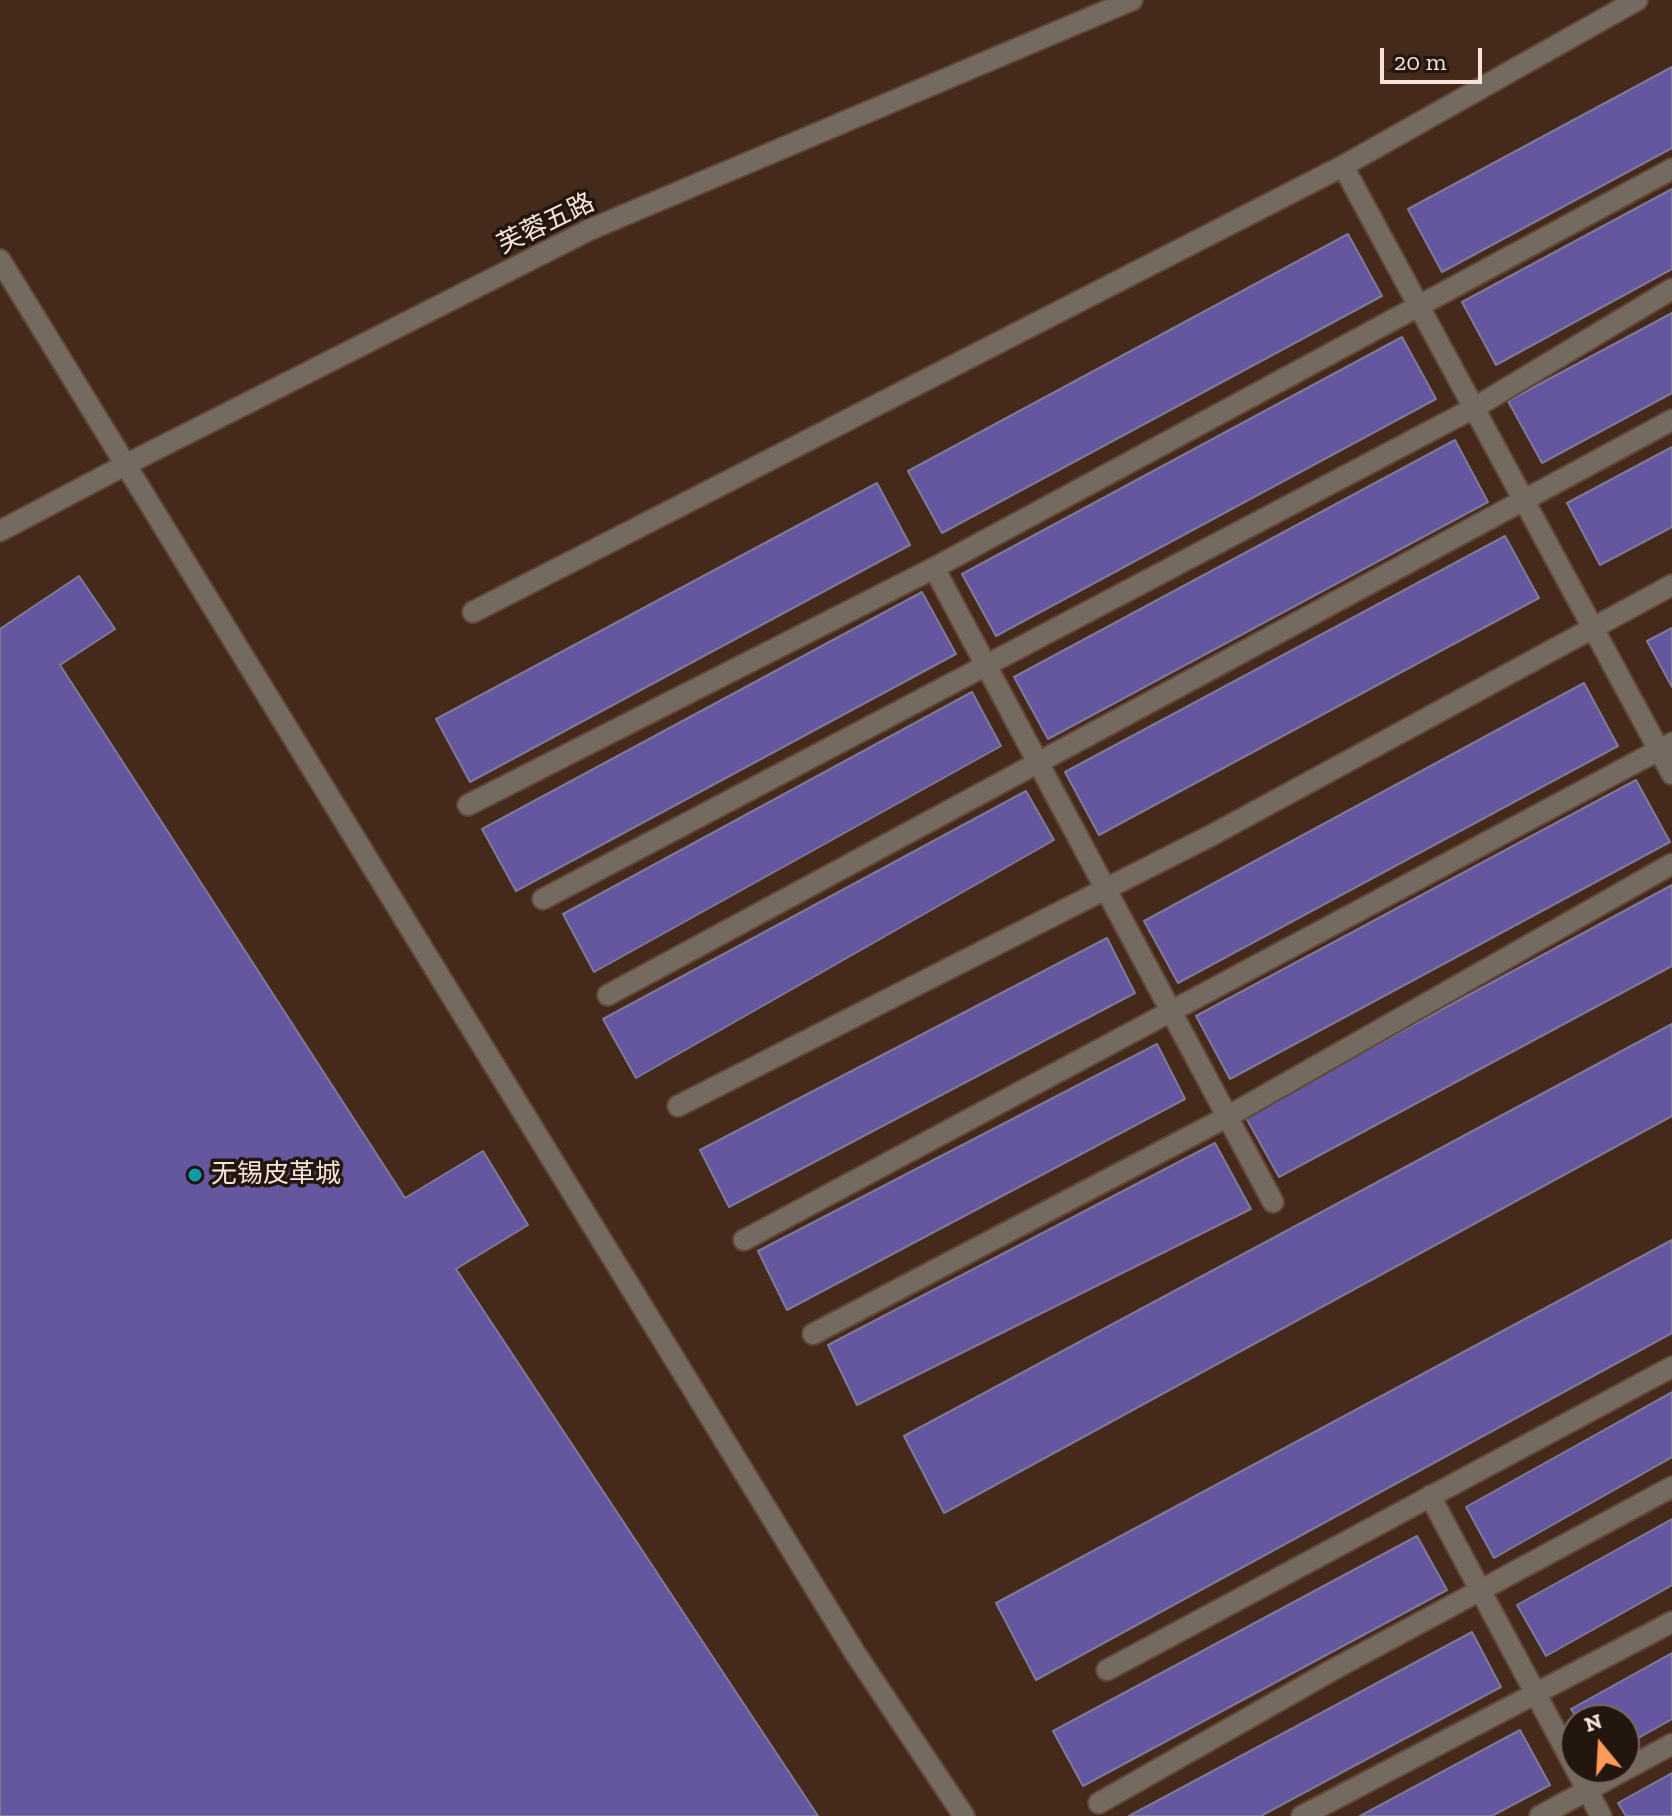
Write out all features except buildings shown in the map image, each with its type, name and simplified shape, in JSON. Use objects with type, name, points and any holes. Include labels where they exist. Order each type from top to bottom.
[{"type":"street","name":"芙蓉五路","points":[[0,531],[589,230],[1132,0]]},
{"type":"street","points":[[473,612],[1343,166],[1637,0]]},
{"type":"street","points":[[1343,166],[1592,629],[1665,746],[1672,774]]},
{"type":"street","points":[[468,805],[934,568],[1672,169]]},
{"type":"street","points":[[0,260],[847,1640],[964,1816]]},
{"type":"street","points":[[543,899],[1474,408],[1672,289]]},
{"type":"street","points":[[608,995],[1672,420]]},
{"type":"street","points":[[934,568],[1273,1202]]},
{"type":"street","points":[[678,1106],[1212,835],[1672,585]]},
{"type":"street","points":[[744,1240],[1665,746]]},
{"type":"street","points":[[813,1334],[1227,1117],[1672,864]]},
{"type":"street","points":[[1107,1670],[1672,1367]]},
{"type":"street","points":[[1099,1803],[1336,1668],[1672,1487]]},
{"type":"street","points":[[1430,1496],[1601,1816]]},
{"type":"street","points":[[1302,1816],[1672,1622]]},
{"type":"street","points":[[1540,1816],[1672,1744]]},
{"type":"place","name":"无锡皮革城","points":[[195,1175]]}]
